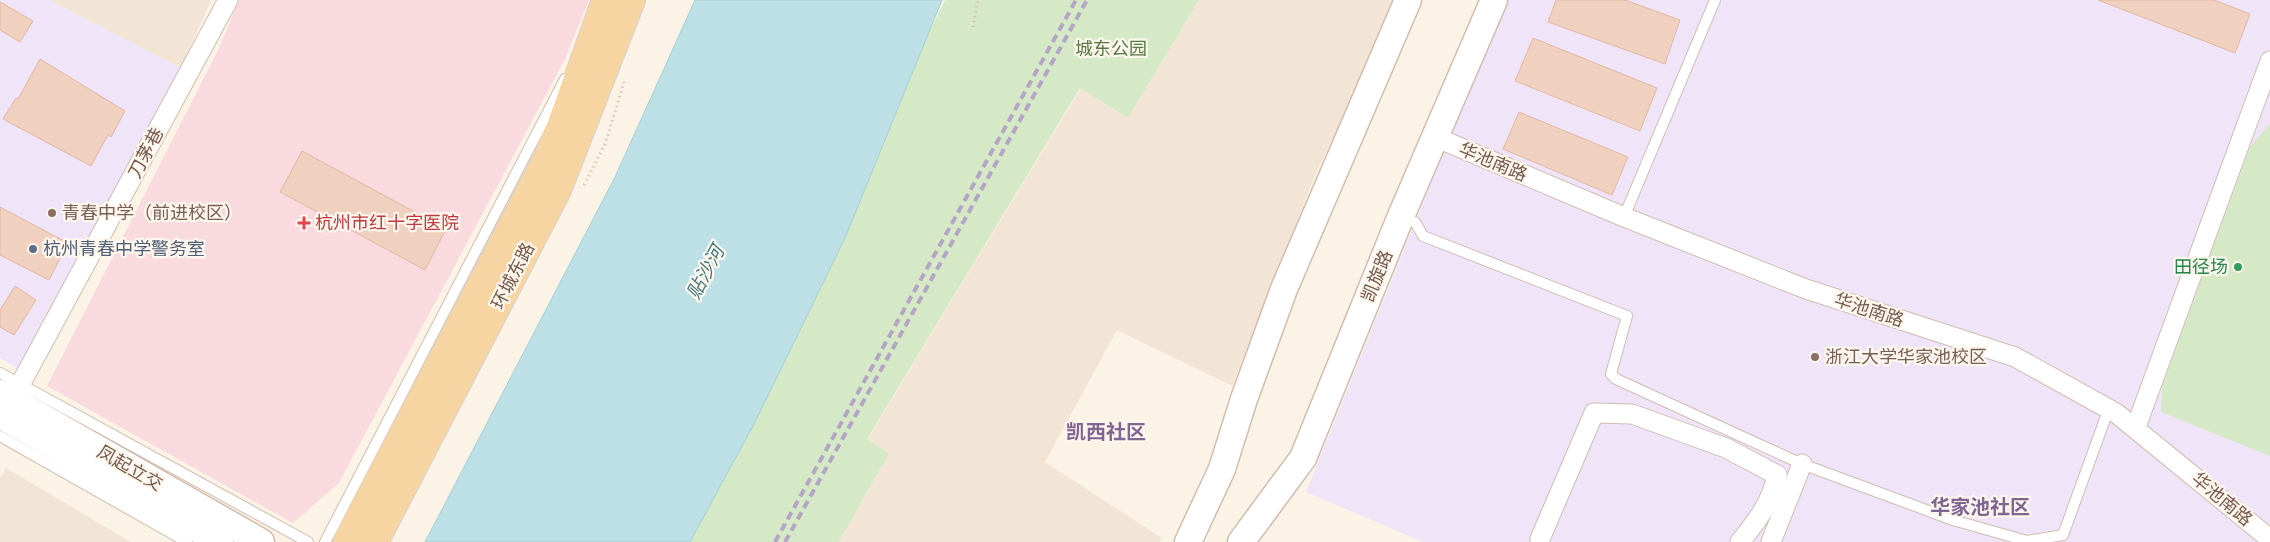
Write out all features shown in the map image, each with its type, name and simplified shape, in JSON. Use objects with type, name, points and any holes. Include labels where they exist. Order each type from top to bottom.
[{"type":"main road","name":"环城东路","points":[[570,132],[631,0]]},
{"type":"main road","points":[[1188,542],[1222,468],[1244,399],[1284,289],[1408,0]]},
{"type":"main road","name":"凯旋路","points":[[1242,542],[1303,458],[1408,219],[1435,138],[1494,0]]},
{"type":"main road","name":"环城东路","points":[[352,539],[557,190],[570,132],[604,4]]},
{"type":"main road","name":"凤起立交","points":[[10,389],[261,542]]},
{"type":"main road","name":"凤起立交","points":[[0,415],[220,542]]},
{"type":"street","name":"刀茅巷","points":[[10,389],[228,0]]},
{"type":"street","points":[[2136,427],[2270,61]]},
{"type":"street","name":"华池南路","points":[[1435,138],[1624,218],[1806,289],[2015,357],[2109,408],[2136,427],[2270,539]]},
{"type":"street","points":[[1540,542],[1594,413],[1632,414],[1726,448],[1777,475],[1774,490],[1763,510],[1740,542]]},
{"type":"street","points":[[1771,542],[1802,464]]},
{"type":"lane","points":[[1624,218],[1715,0]]},
{"type":"lane","name":"环城东路","points":[[325,542],[604,4]]},
{"type":"lane","points":[[1408,219],[1423,236],[1627,316],[1611,374],[1616,379],[1802,464],[1953,520],[2027,541],[2063,535],[2109,408]]},
{"type":"lane","points":[[0,373],[10,389],[308,542]]},
{"type":"lane","points":[[0,436],[187,542]]},
{"type":"path","points":[[973,27],[978,0]]},
{"type":"shaded area","name":"青春中学（前进校区）","points":[[0,0],[49,0],[181,68],[19,369],[0,358]]},
{"type":"shaded area","points":[[49,0],[211,0],[181,68]]},
{"type":"shaded area","name":"杭州市红十字医院","points":[[239,0],[589,0],[565,59],[339,483],[293,523],[47,386],[219,48]]},
{"type":"shaded area","points":[[1199,0],[1400,0],[1316,173],[1232,386],[1117,330],[1045,462],[1162,538],[1160,542],[839,542],[889,453],[867,440],[1081,88],[1128,118]]},
{"type":"shaded area","name":"浙江大学华家池校区","points":[[1505,0],[2270,0],[2270,542],[1423,542],[1306,492]]},
{"type":"shaded area","points":[[6,468],[131,542],[0,542],[0,478]]},
{"type":"green space","name":"城东公园","points":[[945,0],[1199,0],[1128,118],[1080,88],[867,439],[889,453],[839,542],[675,542]]},
{"type":"green space","name":"田径场","points":[[2270,124],[2270,456],[2161,412],[2162,387],[2250,147]]},
{"type":"water","name":"贴沙河","points":[[695,0],[942,0],[845,238],[753,426],[690,542],[425,542],[615,177]]},
{"type":"building","points":[[1556,0],[1625,0],[1680,20],[1665,64],[1548,22]]},
{"type":"building","points":[[2098,0],[2214,0],[2250,14],[2235,53]]},
{"type":"building","points":[[0,2],[33,21],[20,42],[0,30]]},
{"type":"building","points":[[1533,38],[1657,88],[1640,131],[1515,81]]},
{"type":"building","points":[[40,59],[125,111],[111,137],[108,135],[91,166],[3,119],[16,98],[18,99]]},
{"type":"building","points":[[1519,112],[1628,157],[1612,195],[1503,149]]},
{"type":"building","points":[[302,151],[446,229],[425,270],[280,192]]},
{"type":"building","name":"杭州青春中学警务室","points":[[0,207],[68,243],[49,280],[0,255]]},
{"type":"building","points":[[15,286],[36,300],[14,335],[0,327],[0,310]]},
{"type":"railway","points":[[775,542],[1076,0]]},
{"type":"railway","points":[[785,542],[1087,0]]},
{"type":"place","name":"青春中学（前进校区）","points":[[52,213]]},
{"type":"place","name":"杭州市红十字医院","points":[[304,223]]},
{"type":"place","name":"杭州青春中学警务室","points":[[33,249]]},
{"type":"place","name":"田径场","points":[[2238,267]]},
{"type":"place","name":"浙江大学华家池校区","points":[[1815,357]]},
{"type":"district","name":"凯西社区","points":[[1106,432]]},
{"type":"district","name":"华家池社区","points":[[1980,507]]}]
